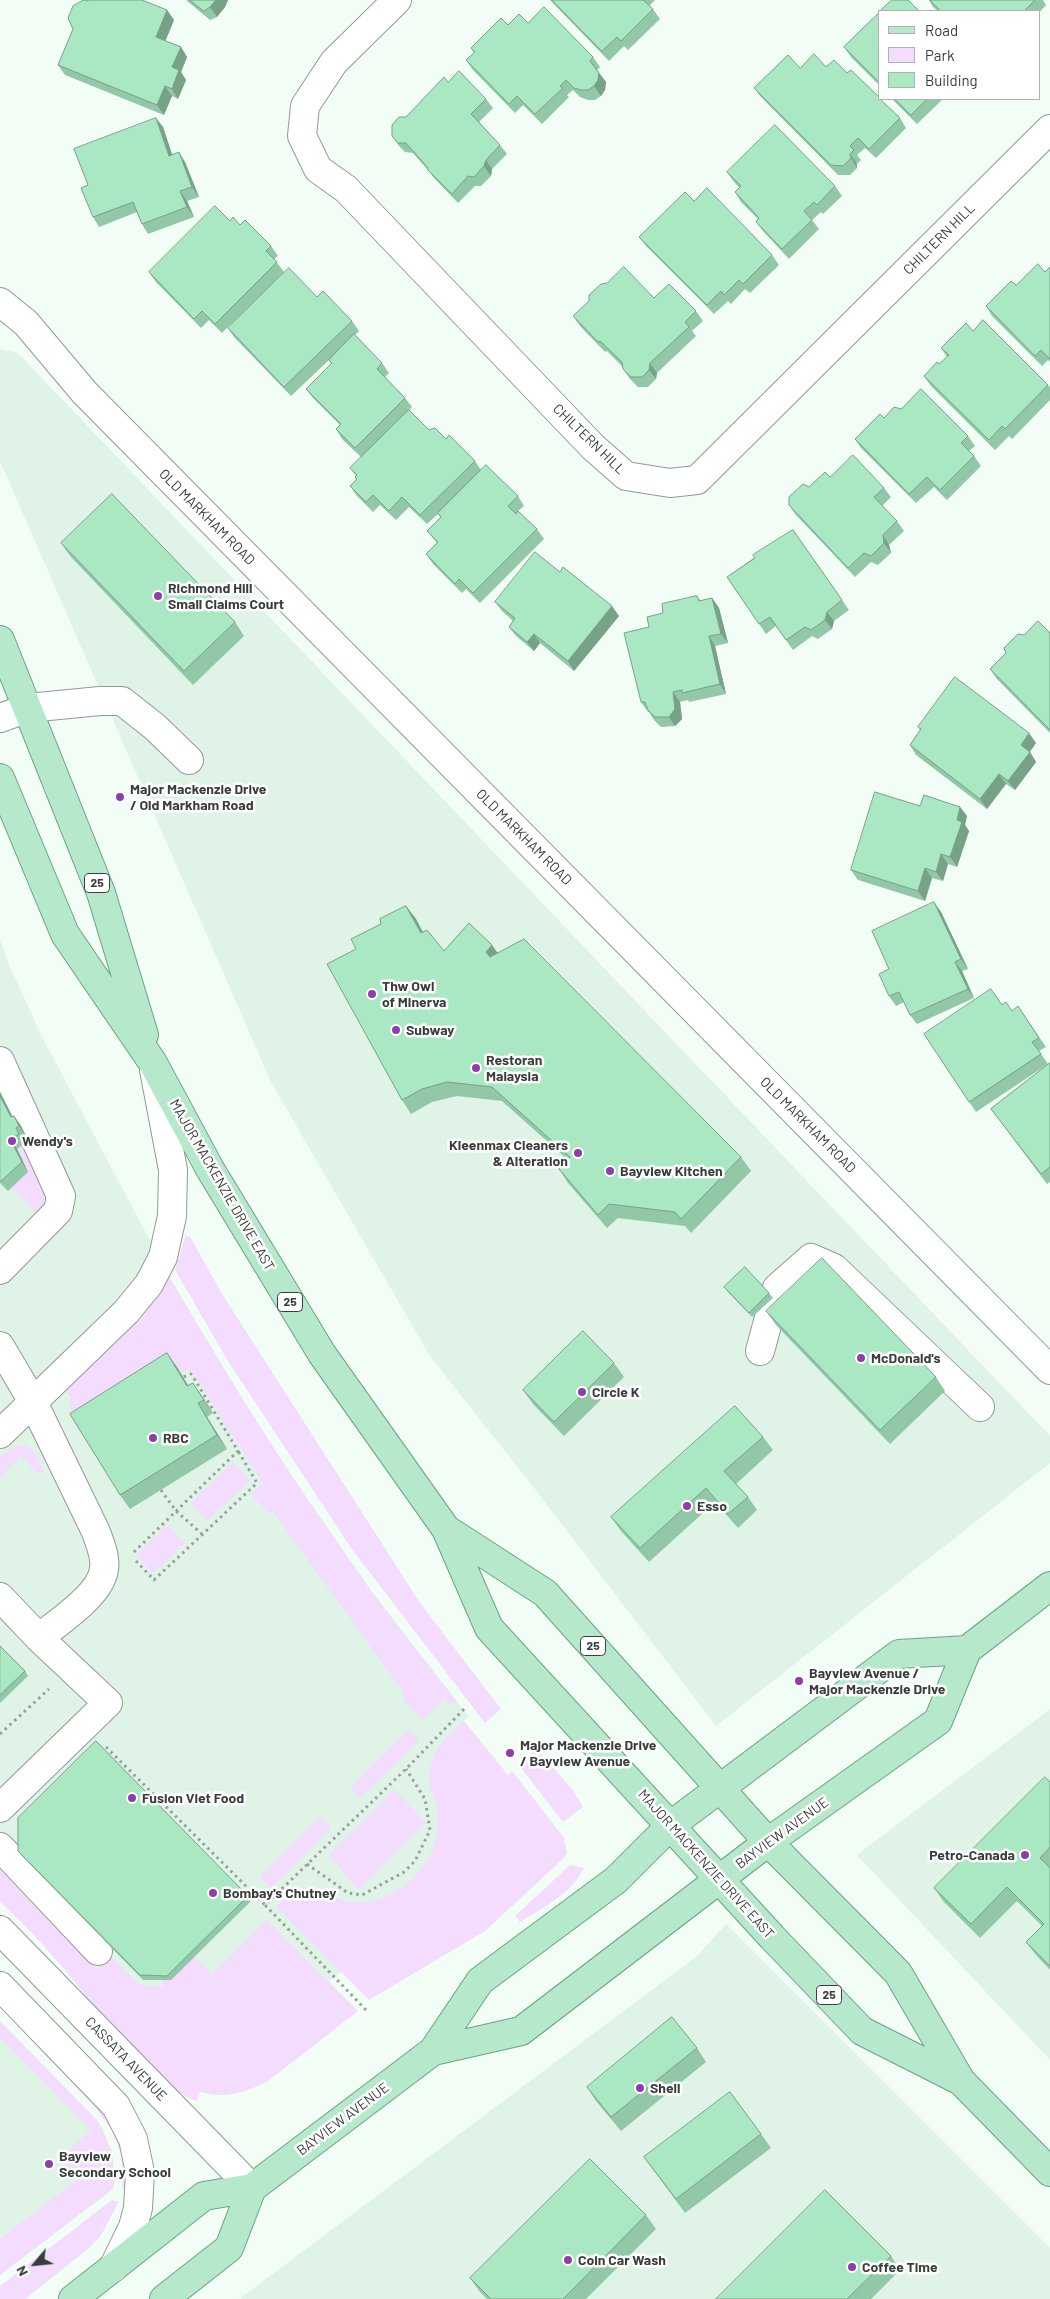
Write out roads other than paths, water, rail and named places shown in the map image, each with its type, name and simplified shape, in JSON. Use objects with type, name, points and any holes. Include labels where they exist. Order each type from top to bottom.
[{"type":"main road","name":"MAJOR MACKENZIE DRIVE EAST","points":[[0,640],[101,893],[153,1063]]},
{"type":"main road","name":"MAJOR MACKENZIE DRIVE EAST","points":[[0,778],[65,934],[153,1063],[210,1169],[322,1354],[446,1529],[489,1628],[719,1879],[862,2031],[960,2081]]},
{"type":"main road","name":"MAJOR MACKENZIE DRIVE EAST","points":[[446,1529],[545,1593],[768,1842],[898,1973],[960,2081],[1050,2172]]},
{"type":"main road","points":[[967,1650],[1050,1586]]},
{"type":"main road","name":"BAYVIEW AVENUE","points":[[73,2299],[204,2196],[252,2188],[433,2051],[480,1980],[616,1880],[671,1825],[899,1654],[967,1650],[938,1721],[768,1842],[521,2031],[433,2051]]},
{"type":"main road","points":[[164,2299],[229,2248],[252,2188]]},
{"type":"street","name":"CHILTERN HILL","points":[[397,0],[334,62],[304,106],[302,136],[318,169],[346,189],[593,446],[626,476],[670,483],[698,480],[1050,129]]},
{"type":"street","name":"OLD MARKHAM ROAD","points":[[7,311],[84,392],[1050,1370]]},
{"type":"street","points":[[0,718],[28,708],[100,701],[122,701],[156,727],[188,760]]},
{"type":"street","points":[[0,1061],[61,1196],[58,1211],[0,1270]]},
{"type":"street","points":[[0,1434],[126,1312],[148,1284],[163,1257],[172,1216],[173,1170],[153,1063]]},
{"type":"street","points":[[760,1351],[777,1288],[811,1258],[834,1268],[980,1407]]},
{"type":"street","points":[[0,1346],[33,1402],[96,1532],[103,1553],[104,1570],[92,1594],[39,1638]]},
{"type":"street","points":[[0,1597],[39,1638],[108,1703],[0,1808]]},
{"type":"street","points":[[0,1846],[98,1951]]},
{"type":"street","name":"CASSATA AVENUE","points":[[0,1930],[252,2188]]},
{"type":"street","points":[[0,1986],[116,2106],[133,2139],[140,2172],[138,2208],[132,2227],[113,2268]]},
{"type":"place","name":"Richmond Hill Small Claims Court","points":[[158,596]]},
{"type":"place","name":"Major Mackenzie Drive / Old Markham Road","points":[[120,797]]},
{"type":"place","name":"Thw Owl of Minerva","points":[[372,994]]},
{"type":"place","name":"Subway","points":[[396,1030]]},
{"type":"place","name":"Restoran Malaysia","points":[[476,1068]]},
{"type":"place","name":"Wendy's","points":[[12,1141]]},
{"type":"place","name":"Kleenmax Cleaners & Alteration","points":[[578,1153]]},
{"type":"place","name":"Bayview Kitchen","points":[[610,1171]]},
{"type":"place","name":"McDonald's","points":[[861,1358]]},
{"type":"place","name":"Circle K","points":[[582,1392]]},
{"type":"place","name":"RBC","points":[[153,1438]]},
{"type":"place","name":"Esso","points":[[687,1506]]},
{"type":"place","name":"Bayview Avenue / Major Mackenzie Drive","points":[[799,1681]]},
{"type":"place","name":"Major Mackenzie Drive / Bayview Avenue","points":[[510,1753]]},
{"type":"place","name":"Fusion Viet Food","points":[[132,1798]]},
{"type":"place","name":"Petro-Canada","points":[[1025,1855]]},
{"type":"place","name":"Bombay's Chutney","points":[[213,1893]]},
{"type":"place","name":"Shell","points":[[640,2088]]},
{"type":"place","name":"Bayview Secondary School","points":[[49,2164]]},
{"type":"place","name":"Coin Car Wash","points":[[568,2260]]},
{"type":"place","name":"Coffee Time","points":[[852,2267]]}]
